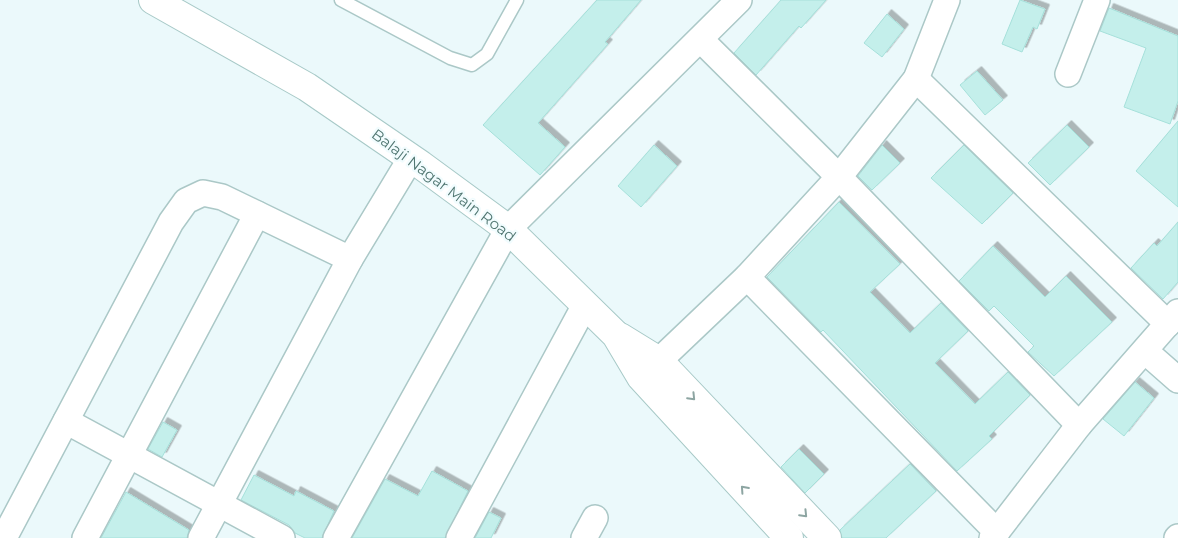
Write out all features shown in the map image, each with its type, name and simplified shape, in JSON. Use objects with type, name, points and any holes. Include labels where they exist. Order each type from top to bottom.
[{"type":"street","name":"Balaji Nagar Main Road","points":[[153,0],[307,87],[411,158],[508,229],[650,369]]},
{"type":"street","points":[[336,538],[508,229],[701,40],[739,0]]},
{"type":"street","points":[[650,369],[747,277],[839,177],[916,78],[947,0]]},
{"type":"street","points":[[1068,74],[1097,0]]},
{"type":"street","points":[[701,40],[839,177],[1079,425]]},
{"type":"street","points":[[747,277],[994,535],[1079,425],[1173,318],[916,78]]},
{"type":"street","points":[[201,538],[350,259],[411,158]]},
{"type":"street","points":[[4,538],[171,222],[186,201],[203,193],[222,197],[350,259]]},
{"type":"street","points":[[85,538],[257,214]]},
{"type":"street","points":[[459,538],[585,304]]},
{"type":"street","points":[[1145,351],[1178,380]]},
{"type":"street","points":[[650,369],[788,538]]},
{"type":"street","points":[[650,369],[827,538]]},
{"type":"street","points":[[66,421],[282,538]]},
{"type":"lane","points":[[341,0],[450,58],[472,65],[487,54],[516,0]]},
{"type":"building","points":[[597,0],[641,0],[605,42],[608,44],[538,123],[565,147],[540,175],[483,125]]},
{"type":"building","points":[[781,0],[826,0],[801,28],[799,26],[756,75],[734,53]]},
{"type":"building","points":[[1020,0],[1045,9],[1037,29],[1033,27],[1022,52],[1002,44]]},
{"type":"building","points":[[1109,8],[1178,36],[1178,101],[1170,124],[1124,107],[1146,48],[1100,31]]},
{"type":"building","points":[[887,14],[904,29],[882,57],[864,43]]},
{"type":"building","points":[[977,71],[1003,100],[985,115],[960,85]]},
{"type":"building","points":[[1178,121],[1178,207],[1136,171]]},
{"type":"building","points":[[1067,125],[1089,147],[1050,185],[1028,163]]},
{"type":"building","points":[[654,145],[677,166],[641,207],[618,186]]},
{"type":"building","points":[[882,145],[900,163],[872,190],[858,176]]},
{"type":"building","points":[[964,145],[1013,193],[982,224],[931,178]]},
{"type":"building","points":[[839,202],[900,264],[870,292],[910,333],[941,303],[968,331],[935,363],[975,404],[1008,372],[1030,395],[989,436],[992,439],[957,471],[823,330],[821,332],[767,277]]},
{"type":"building","points":[[1178,222],[1178,282],[1163,299],[1131,268],[1154,243],[1157,246]]},
{"type":"building","points":[[993,246],[1045,297],[1066,276],[1112,322],[1054,376],[1028,352],[1034,346],[994,306],[989,311],[959,281]]},
{"type":"building","points":[[1135,382],[1154,398],[1124,436],[1103,419]]},
{"type":"building","points":[[163,422],[177,430],[162,457],[148,449]]},
{"type":"building","points":[[799,449],[824,474],[805,493],[781,467]]},
{"type":"building","points":[[910,464],[936,491],[886,538],[842,538],[840,530]]},
{"type":"building","points":[[432,471],[468,491],[445,538],[352,538],[385,479],[418,496]]},
{"type":"building","points":[[254,475],[294,496],[296,491],[334,511],[322,538],[305,538],[295,533],[289,525],[241,500]]},
{"type":"building","points":[[126,492],[189,530],[187,538],[101,538]]},
{"type":"building","points":[[489,512],[501,518],[491,538],[475,538]]}]
